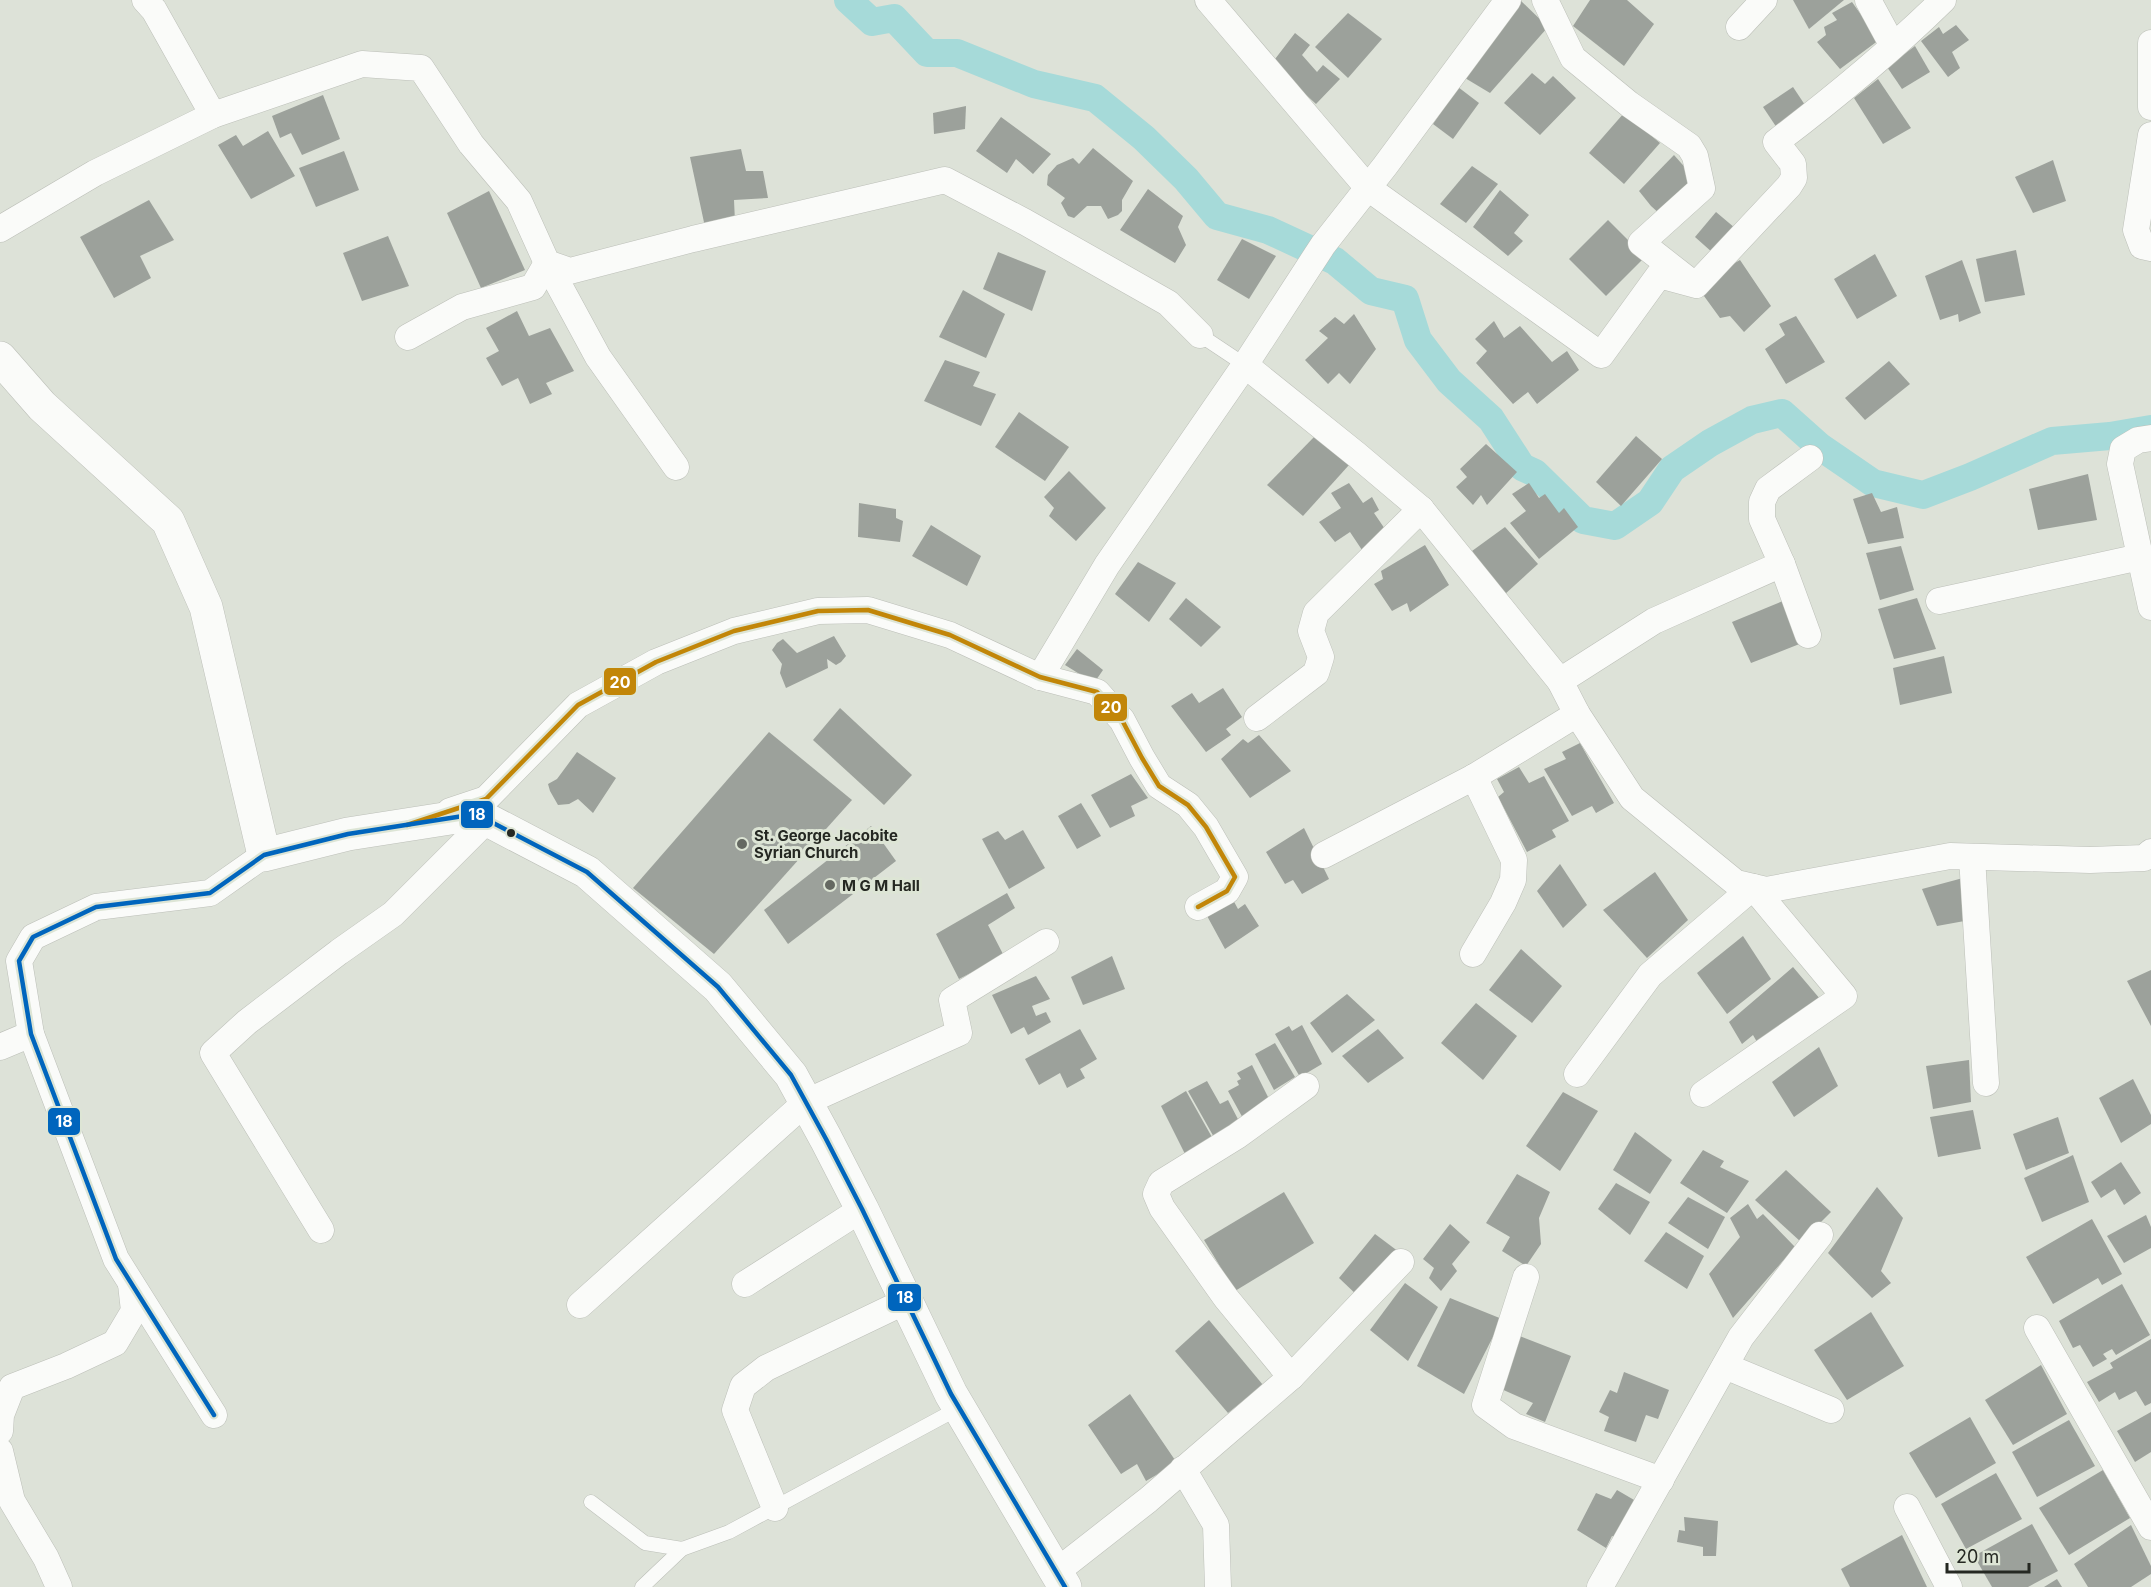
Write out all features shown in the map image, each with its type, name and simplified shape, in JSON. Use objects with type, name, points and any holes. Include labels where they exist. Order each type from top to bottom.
[{"type":"street","points":[[145,0],[154,10],[213,115]]},
{"type":"street","points":[[1208,0],[1368,188],[1600,355],[1659,275],[1696,285]]},
{"type":"street","points":[[1040,677],[1107,565],[1245,365],[1318,251],[1368,188],[1508,0]]},
{"type":"street","points":[[1545,0],[1573,58],[1629,104],[1689,146],[1695,156],[1702,188],[1641,243],[1696,285]]},
{"type":"street","points":[[1739,27],[1764,0]]},
{"type":"street","points":[[1868,0],[1893,46]]},
{"type":"street","points":[[1696,285],[1794,178],[1792,164],[1776,142],[1819,109],[1943,0]]},
{"type":"street","points":[[2151,44],[2151,107]]},
{"type":"street","points":[[0,229],[95,174],[213,115],[362,64],[421,68],[471,144],[519,201],[547,263],[597,357],[676,467]]},
{"type":"street","points":[[2151,135],[2136,230],[2142,246],[2151,248]]},
{"type":"street","points":[[547,263],[570,271],[945,180],[1168,303],[1200,335]]},
{"type":"street","points":[[408,337],[462,307],[533,287],[547,263]]},
{"type":"street","points":[[0,357],[42,405],[168,521],[206,607],[264,855]]},
{"type":"street","points":[[1245,365],[1421,509],[1560,681],[1577,714],[1632,798],[1736,883],[1766,890],[1950,856],[2090,860],[2149,858]]},
{"type":"street","points":[[2151,438],[2138,440],[2123,449],[2120,464],[2151,607]]},
{"type":"street","points":[[1808,634],[1782,564],[1762,519],[1762,502],[1768,489],[1810,458]]},
{"type":"street","points":[[1257,718],[1316,673],[1322,657],[1311,632],[1316,613],[1421,509]]},
{"type":"street","points":[[1939,601],[2140,557]]},
{"type":"street","points":[[1560,681],[1654,621],[1782,564]]},
{"type":"street","points":[[407,825],[486,799],[578,705],[656,662],[734,631],[818,610],[868,610],[950,635],[1040,677],[1097,692],[1122,720],[1159,786],[1188,806],[1206,827],[1235,877],[1227,891],[1198,907]]},
{"type":"street","points":[[1324,855],[1474,777],[1577,714]]},
{"type":"street","points":[[1473,954],[1503,903],[1513,880],[1514,860],[1474,777]]},
{"type":"street","points":[[214,1415],[116,1259],[31,1034],[19,962],[33,937],[96,907],[210,893],[264,855],[348,834],[476,814],[587,872],[718,987],[791,1075],[862,1209],[959,1408],[1060,1579],[1183,1469],[1291,1377],[1401,1262]]},
{"type":"street","points":[[321,1230],[213,1053],[247,1022],[393,914],[487,820]]},
{"type":"street","points":[[1972,857],[1986,1083]]},
{"type":"street","points":[[1577,1074],[1650,975],[1753,887]]},
{"type":"street","points":[[1703,1094],[1844,996],[1753,887]]},
{"type":"street","points":[[580,1305],[806,1102],[959,1033],[952,1000],[1046,942]]},
{"type":"street","points":[[0,1047],[31,1034]]},
{"type":"street","points":[[1291,1377],[1226,1298],[1162,1208],[1156,1194],[1161,1183],[1237,1136],[1306,1086]]},
{"type":"street","points":[[745,1284],[862,1209]]},
{"type":"street","points":[[1600,1587],[1741,1337],[1820,1235]]},
{"type":"street","points":[[1526,1278],[1485,1406],[1514,1426],[1661,1480]]},
{"type":"street","points":[[0,1431],[1,1415],[12,1387],[115,1343],[134,1311],[131,1283]]},
{"type":"street","points":[[775,1508],[735,1410],[743,1386],[766,1368],[906,1301]]},
{"type":"street","points":[[2037,1328],[2151,1527]]},
{"type":"street","points":[[1725,1366],[1831,1410]]},
{"type":"street","points":[[0,1451],[12,1501],[46,1558],[59,1587]]},
{"type":"street","points":[[1183,1469],[1216,1525],[1218,1587]]},
{"type":"street","points":[[1907,1507],[1949,1587]]},
{"type":"lane","points":[[1200,335],[1245,365]]},
{"type":"lane","points":[[642,1587],[682,1549],[729,1532],[959,1408]]},
{"type":"lane","points":[[591,1502],[645,1543],[682,1549]]},
{"type":"building","points":[[1520,0],[1548,27],[1490,93],[1460,75]]},
{"type":"building","points":[[1590,0],[1627,0],[1654,24],[1624,66],[1573,26]]},
{"type":"building","points":[[1793,0],[1844,0],[1809,29]]},
{"type":"building","points":[[1852,2],[1879,40],[1840,69],[1817,42],[1826,35],[1824,27],[1837,20],[1832,13]]},
{"type":"building","points":[[1348,13],[1382,39],[1348,78],[1315,47]]},
{"type":"building","points":[[1956,25],[1969,40],[1952,52],[1960,68],[1948,77],[1921,41],[1939,27],[1943,34]]},
{"type":"building","points":[[1295,33],[1310,45],[1302,55],[1317,72],[1323,65],[1340,79],[1316,104],[1272,63]]},
{"type":"building","points":[[1915,46],[1930,72],[1902,89],[1887,67]]},
{"type":"building","points":[[1532,73],[1545,84],[1553,76],[1576,98],[1540,135],[1504,103]]},
{"type":"building","points":[[1878,79],[1911,128],[1883,144],[1854,98]]},
{"type":"building","points":[[1458,87],[1479,103],[1453,139],[1433,124]]},
{"type":"building","points":[[1793,87],[1807,108],[1777,128],[1763,107]]},
{"type":"building","points":[[323,95],[340,139],[302,155],[291,133],[280,138],[272,116]]},
{"type":"building","points":[[966,106],[965,129],[934,134],[933,113]]},
{"type":"building","points":[[1624,113],[1660,143],[1624,184],[1589,153]]},
{"type":"building","points":[[1001,117],[1051,154],[1033,174],[1016,159],[1007,173],[976,151]]},
{"type":"building","points":[[268,131],[295,176],[251,199],[218,145],[236,135],[243,146]]},
{"type":"building","points":[[1093,148],[1133,181],[1122,200],[1122,211],[1108,219],[1101,206],[1087,206],[1074,218],[1068,216],[1061,203],[1065,198],[1047,185],[1048,175],[1057,165],[1073,158],[1079,164]]},
{"type":"building","points":[[741,149],[746,171],[763,171],[768,198],[734,200],[735,222],[705,227],[690,157]]},
{"type":"building","points":[[344,151],[359,190],[316,207],[299,168]]},
{"type":"building","points":[[1674,155],[1697,181],[1661,215],[1639,191]]},
{"type":"building","points":[[2053,160],[2066,201],[2033,213],[2015,177]]},
{"type":"building","points":[[1472,166],[1498,184],[1466,223],[1440,204]]},
{"type":"building","points":[[1148,189],[1183,216],[1178,227],[1186,245],[1175,263],[1120,230]]},
{"type":"building","points":[[1500,190],[1529,215],[1514,233],[1523,241],[1508,256],[1473,227]]},
{"type":"building","points":[[489,191],[525,270],[481,288],[447,213]]},
{"type":"building","points":[[149,200],[174,240],[140,256],[151,278],[114,298],[80,237]]},
{"type":"building","points":[[1716,212],[1735,228],[1713,253],[1695,237]]},
{"type":"building","points":[[1608,220],[1645,257],[1606,296],[1569,259]]},
{"type":"building","points":[[388,236],[409,286],[362,301],[343,253]]},
{"type":"building","points":[[1242,239],[1276,256],[1249,299],[1217,280]]},
{"type":"building","points":[[2016,250],[2025,295],[1985,302],[1976,259]]},
{"type":"building","points":[[998,252],[1046,271],[1032,311],[983,289]]},
{"type":"building","points":[[1875,254],[1897,296],[1857,319],[1834,279]]},
{"type":"building","points":[[1740,260],[1771,306],[1744,332],[1730,316],[1720,318],[1696,285]]},
{"type":"building","points":[[1962,260],[1981,313],[1959,322],[1958,314],[1940,320],[1925,276]]},
{"type":"building","points":[[963,290],[1005,314],[986,358],[939,337]]},
{"type":"building","points":[[517,311],[529,336],[550,328],[574,371],[546,383],[552,394],[530,404],[518,378],[502,386],[486,358],[499,351],[486,328]]},
{"type":"building","points":[[1354,314],[1376,349],[1350,384],[1339,373],[1328,384],[1305,360],[1328,338],[1319,331],[1335,317],[1344,324]]},
{"type":"building","points":[[1796,316],[1825,362],[1786,384],[1765,349],[1785,335],[1779,324]]},
{"type":"building","points":[[1494,321],[1504,338],[1520,326],[1552,362],[1567,351],[1579,370],[1537,404],[1528,392],[1513,404],[1476,363],[1487,351],[1475,339]]},
{"type":"building","points":[[945,360],[980,372],[973,386],[996,394],[981,426],[924,401]]},
{"type":"building","points":[[1889,361],[1910,384],[1865,420],[1845,398]]},
{"type":"building","points":[[1019,412],[1069,447],[1045,481],[995,447]]},
{"type":"building","points":[[1315,436],[1349,465],[1303,516],[1267,485]]},
{"type":"building","points":[[1636,436],[1662,459],[1621,506],[1596,482]]},
{"type":"building","points":[[1486,444],[1517,472],[1487,505],[1481,495],[1473,505],[1456,487],[1467,477],[1460,469]]},
{"type":"building","points":[[1069,471],[1106,508],[1076,541],[1049,516],[1054,508],[1044,497]]},
{"type":"building","points":[[2088,474],[2097,520],[2038,530],[2029,489]]},
{"type":"building","points":[[1349,483],[1363,503],[1372,497],[1379,510],[1374,513],[1387,532],[1364,553],[1350,532],[1335,542],[1319,522],[1341,508],[1331,493]]},
{"type":"building","points":[[1529,483],[1539,498],[1545,494],[1559,513],[1564,508],[1578,527],[1539,559],[1510,523],[1526,511],[1512,494]]},
{"type":"building","points":[[1872,493],[1881,512],[1897,507],[1904,538],[1868,544],[1853,499]]},
{"type":"building","points":[[859,503],[896,509],[896,518],[903,521],[900,542],[858,537]]},
{"type":"building","points":[[931,525],[981,556],[967,586],[912,556]]},
{"type":"building","points":[[1505,527],[1538,564],[1504,595],[1472,551]]},
{"type":"building","points":[[1425,545],[1449,585],[1410,612],[1407,603],[1392,611],[1374,584],[1383,579],[1381,571]]},
{"type":"building","points":[[1901,546],[1914,590],[1880,600],[1866,553]]},
{"type":"building","points":[[1138,562],[1176,583],[1149,622],[1115,594]]},
{"type":"building","points":[[1186,598],[1221,627],[1201,647],[1169,619]]},
{"type":"building","points":[[1917,598],[1936,649],[1894,659],[1878,609]]},
{"type":"building","points":[[1783,601],[1802,643],[1751,663],[1732,622]]},
{"type":"building","points":[[834,636],[846,656],[841,662],[836,665],[827,659],[828,668],[786,688],[780,673],[782,664],[772,650],[777,643],[783,639],[797,653]]},
{"type":"building","points":[[1077,649],[1103,670],[1094,683],[1065,665]]},
{"type":"building","points":[[1944,656],[1952,693],[1900,705],[1893,668]]},
{"type":"building","points":[[1223,688],[1242,717],[1226,729],[1231,735],[1206,752],[1171,706],[1192,693],[1199,703]]},
{"type":"building","points":[[840,708],[912,775],[884,805],[813,740]]},
{"type":"building","name":"St. George Jacobite Syrian Church","points":[[769,732],[852,800],[714,954],[633,888]]},
{"type":"building","points":[[1259,735],[1291,771],[1250,798],[1221,759],[1243,739],[1248,743]]},
{"type":"building","points":[[1580,743],[1614,803],[1596,813],[1592,806],[1572,816],[1544,769],[1566,759],[1562,752]]},
{"type":"building","points":[[577,752],[616,778],[593,813],[578,799],[569,804],[558,805],[548,784],[557,779]]},
{"type":"building","points":[[1519,767],[1529,783],[1544,776],[1569,821],[1552,830],[1556,837],[1527,852],[1498,797],[1504,792],[1497,779]]},
{"type":"building","points":[[1131,774],[1148,798],[1131,806],[1135,816],[1110,828],[1091,795]]},
{"type":"building","points":[[1081,803],[1101,836],[1077,849],[1058,816]]},
{"type":"building","name":"M G M Hall","points":[[871,826],[896,861],[788,944],[764,910]]},
{"type":"building","points":[[1304,828],[1329,879],[1302,894],[1293,880],[1285,884],[1266,852]]},
{"type":"building","points":[[1023,830],[1045,868],[1009,889],[982,839],[998,831],[1005,840]]},
{"type":"building","points":[[1560,864],[1587,905],[1563,928],[1537,891]]},
{"type":"building","points":[[1655,872],[1688,920],[1647,958],[1603,910]]},
{"type":"building","points":[[1963,878],[1970,920],[1937,926],[1922,889]]},
{"type":"building","points":[[1007,893],[1015,908],[988,925],[1004,956],[959,979],[936,934]]},
{"type":"building","points":[[1232,898],[1238,909],[1245,904],[1259,926],[1225,949],[1206,914]]},
{"type":"building","points":[[1743,936],[1771,979],[1727,1014],[1697,973]]},
{"type":"building","points":[[1521,949],[1562,986],[1532,1023],[1489,990]]},
{"type":"building","points":[[1112,956],[1125,989],[1083,1005],[1071,977]]},
{"type":"building","points":[[1793,967],[1826,1006],[1761,1049],[1753,1035],[1742,1044],[1729,1022]]},
{"type":"building","points":[[2151,970],[2151,1026],[2127,981]]},
{"type":"building","points":[[1036,976],[1050,999],[1032,1006],[1036,1016],[1046,1012],[1051,1022],[1028,1035],[1024,1027],[1011,1034],[992,995]]},
{"type":"building","points":[[1347,994],[1375,1020],[1332,1053],[1310,1023]]},
{"type":"building","points":[[1476,1003],[1517,1036],[1483,1080],[1441,1043]]},
{"type":"building","points":[[1302,1025],[1322,1064],[1300,1077],[1275,1034],[1289,1026],[1292,1031]]},
{"type":"building","points":[[1080,1029],[1097,1059],[1080,1069],[1085,1078],[1067,1088],[1060,1073],[1039,1085],[1025,1059]]},
{"type":"building","points":[[1378,1029],[1404,1058],[1368,1083],[1342,1056]]},
{"type":"building","points":[[1275,1043],[1295,1077],[1274,1090],[1255,1054]]},
{"type":"building","points":[[1819,1047],[1838,1086],[1794,1117],[1772,1082]]},
{"type":"building","points":[[1969,1060],[1971,1102],[1933,1109],[1926,1066]]},
{"type":"building","points":[[1252,1065],[1273,1107],[1245,1122],[1228,1091],[1239,1085],[1237,1081],[1241,1079],[1237,1073]]},
{"type":"building","points":[[2133,1079],[2151,1115],[2151,1124],[2121,1143],[2099,1098]]},
{"type":"building","points":[[1207,1081],[1220,1104],[1228,1100],[1241,1125],[1215,1139],[1188,1091]]},
{"type":"building","points":[[1186,1091],[1213,1139],[1185,1154],[1161,1106]]},
{"type":"building","points":[[1563,1092],[1598,1111],[1560,1171],[1526,1146]]},
{"type":"building","points":[[1973,1110],[1981,1149],[1938,1157],[1930,1117]]},
{"type":"building","points":[[2058,1117],[2069,1153],[2026,1170],[2013,1134]]},
{"type":"building","points":[[1635,1132],[1672,1160],[1650,1194],[1613,1170]]},
{"type":"building","points":[[1703,1150],[1724,1161],[1720,1167],[1749,1181],[1727,1213],[1680,1183]]},
{"type":"building","points":[[2073,1155],[2089,1202],[2042,1222],[2024,1178]]},
{"type":"building","points":[[2121,1162],[2141,1193],[2124,1205],[2115,1189],[2101,1198],[2091,1182]]},
{"type":"building","points":[[1786,1170],[1831,1212],[1801,1242],[1755,1200]]},
{"type":"building","points":[[1517,1174],[1550,1192],[1539,1218],[1541,1244],[1526,1266],[1502,1251],[1510,1237],[1486,1223]]},
{"type":"building","points":[[1616,1183],[1650,1202],[1630,1235],[1598,1209]]},
{"type":"building","points":[[1877,1187],[1903,1218],[1881,1271],[1891,1283],[1872,1298],[1828,1253]]},
{"type":"building","points":[[1284,1192],[1314,1243],[1235,1291],[1204,1240]]},
{"type":"building","points":[[1688,1197],[1725,1217],[1708,1249],[1668,1223]]},
{"type":"building","points":[[1748,1204],[1757,1219],[1763,1214],[1795,1247],[1733,1318],[1709,1274],[1740,1237],[1730,1218]]},
{"type":"building","points":[[2146,1215],[2151,1227],[2151,1248],[2124,1263],[2107,1236]]},
{"type":"building","points":[[2092,1219],[2122,1274],[2102,1285],[2098,1278],[2053,1304],[2026,1257]]},
{"type":"building","points":[[1450,1224],[1470,1242],[1452,1264],[1457,1271],[1441,1291],[1429,1278],[1434,1268],[1423,1259]]},
{"type":"building","points":[[1666,1232],[1704,1256],[1687,1289],[1644,1261]]},
{"type":"building","points":[[1375,1234],[1399,1252],[1360,1298],[1339,1278]]},
{"type":"building","points":[[1405,1283],[1438,1307],[1408,1361],[1370,1330]]},
{"type":"building","points":[[2122,1284],[2150,1335],[2116,1355],[2112,1349],[2103,1354],[2107,1359],[2093,1367],[2080,1345],[2073,1348],[2059,1321]]},
{"type":"building","points":[[1450,1298],[1502,1319],[1464,1394],[1417,1366]]},
{"type":"building","points":[[1871,1312],[1904,1366],[1847,1400],[1814,1350]]},
{"type":"building","points":[[1209,1320],[1263,1385],[1228,1413],[1175,1351]]},
{"type":"building","points":[[1517,1335],[1571,1356],[1545,1422],[1526,1414],[1533,1403],[1499,1388]]},
{"type":"building","points":[[2151,1339],[2151,1403],[2145,1406],[2136,1391],[2119,1400],[2115,1392],[2099,1402],[2087,1382],[2113,1368],[2110,1363]]},
{"type":"building","points":[[2041,1365],[2067,1414],[2013,1445],[1985,1400]]},
{"type":"building","points":[[1624,1372],[1669,1390],[1658,1419],[1646,1415],[1636,1442],[1604,1431],[1609,1417],[1599,1412],[1610,1390],[1617,1393]]},
{"type":"building","points":[[1130,1394],[1177,1463],[1146,1481],[1137,1464],[1121,1474],[1088,1425]]},
{"type":"building","points":[[2151,1412],[2151,1452],[2135,1462],[2117,1431]]},
{"type":"building","points":[[1970,1417],[1996,1463],[1936,1498],[1909,1453]]},
{"type":"building","points":[[2069,1420],[2095,1466],[2037,1497],[2012,1452]]},
{"type":"building","points":[[2103,1470],[2130,1518],[2069,1555],[2039,1508]]},
{"type":"building","points":[[1996,1473],[2022,1519],[1966,1549],[1941,1504]]},
{"type":"building","points":[[1617,1490],[1641,1504],[1617,1538],[1612,1536],[1606,1548],[1577,1530],[1596,1493],[1611,1499]]},
{"type":"building","points":[[1684,1517],[1718,1521],[1716,1556],[1703,1556],[1703,1547],[1677,1542],[1679,1530],[1685,1531]]},
{"type":"building","points":[[2032,1524],[2058,1571],[2028,1587],[1992,1587],[1974,1556]]},
{"type":"building","points":[[2131,1525],[2151,1566],[2151,1574],[2131,1587],[2088,1587],[2074,1564]]},
{"type":"building","points":[[1902,1535],[1927,1587],[1850,1587],[1841,1569]]},
{"type":"building","points":[[2057,1579],[2062,1587],[2044,1587]]},
{"type":"waterway","points":[[848,0],[872,22],[894,18],[927,53],[957,53],[1034,84],[1095,98],[1144,138],[1186,179],[1217,216],[1268,230],[1335,261],[1371,291],[1405,299],[1418,340],[1449,381],[1491,419],[1522,467],[1535,473],[1583,520],[1615,526],[1650,502],[1672,469],[1710,443],[1752,420],[1782,413],[1819,446],[1873,483],[1923,495],[2052,441],[2110,436],[2151,429]]},
{"type":"transit line","name":"20","points":[[407,825],[486,799],[578,705],[656,662],[734,631],[818,611],[868,610],[950,635],[1040,677],[1097,692],[1122,720],[1159,786],[1188,805],[1206,827],[1235,877],[1227,891],[1198,907]]},
{"type":"transit line","name":"18","points":[[214,1415],[116,1259],[31,1034],[19,961],[33,937],[96,907],[210,893],[264,855],[348,834],[476,814],[587,872],[718,987],[791,1075],[862,1209],[951,1394],[1065,1587]]},
{"type":"place","name":"St. George Jacobite Syrian Church","points":[[742,844]]},
{"type":"place","name":"M G M Hall","points":[[830,885]]}]
